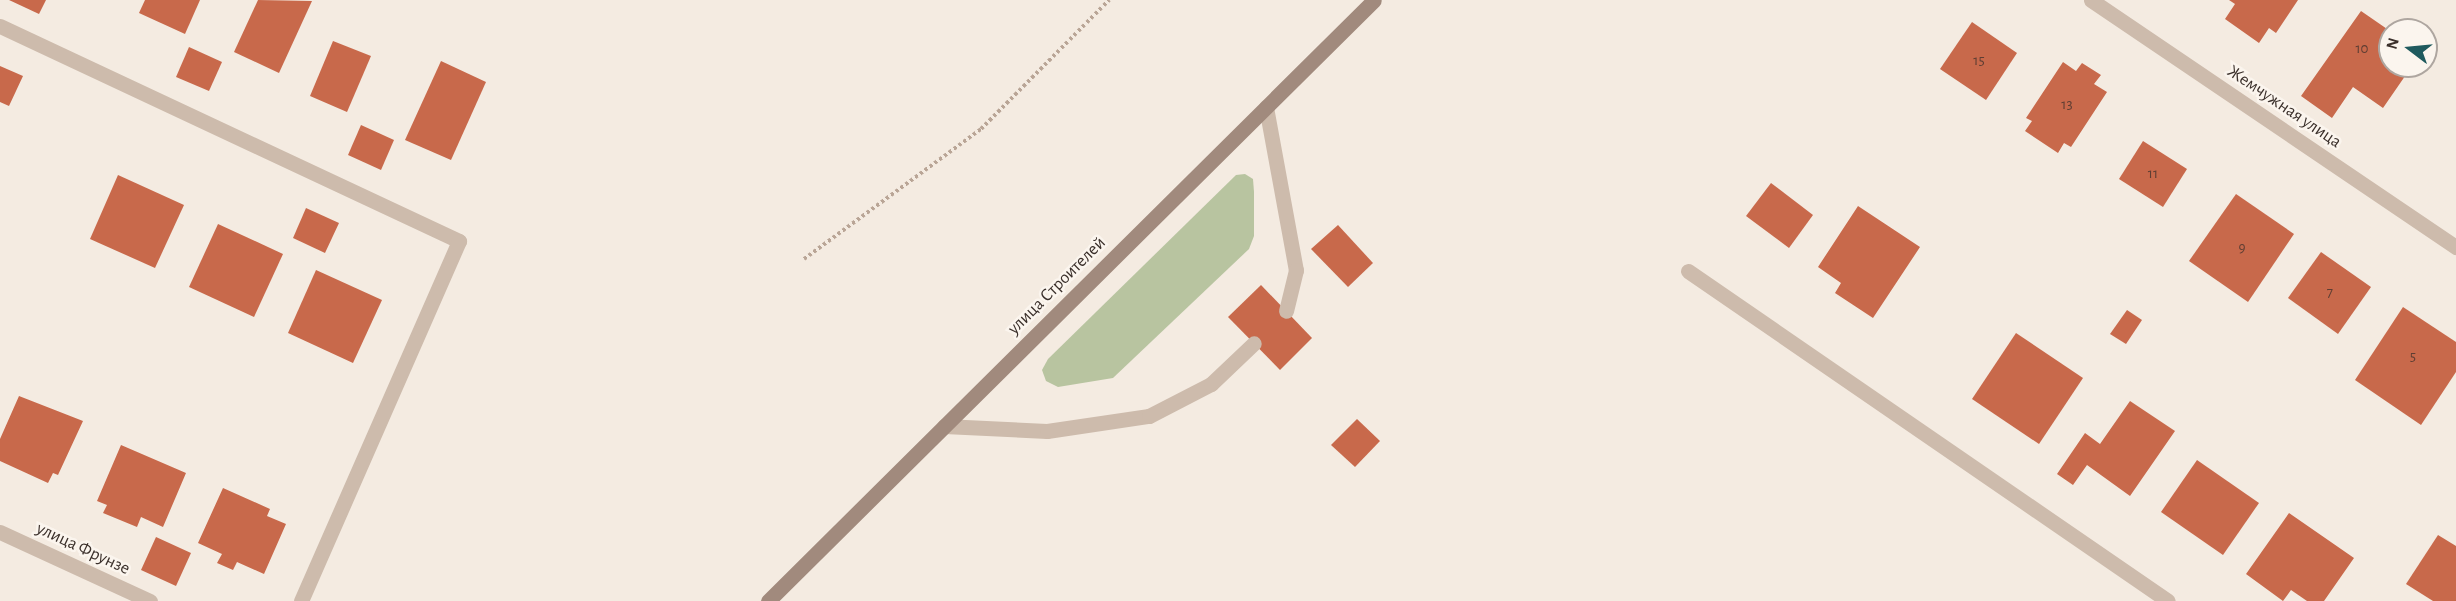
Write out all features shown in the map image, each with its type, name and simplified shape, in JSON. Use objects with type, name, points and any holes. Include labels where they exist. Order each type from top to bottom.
[{"type":"main road","name":"улица Строителей","points":[[768,601],[1374,0]]},
{"type":"street","name":"Жемчужная улица","points":[[2091,0],[2456,247]]},
{"type":"street","points":[[0,26],[459,241],[301,601]]},
{"type":"street","points":[[1266,107],[1296,270],[1286,310]]},
{"type":"street","points":[[1688,271],[2168,601]]},
{"type":"street","points":[[944,426],[1047,431],[1149,416],[1210,384],[1254,343]]},
{"type":"street","name":"улица Фрунзе","points":[[0,532],[150,601]]},
{"type":"path","points":[[804,259],[981,129],[1109,0]]},
{"type":"green space","points":[[1245,174],[1253,179],[1254,192],[1254,236],[1249,249],[1113,378],[1058,387],[1046,381],[1042,370],[1048,359],[1236,175]]},
{"type":"building","points":[[9,0],[46,0],[39,14]]},
{"type":"building","points":[[145,0],[200,0],[185,34],[139,13]]},
{"type":"building","points":[[258,0],[312,1],[279,73],[234,52]]},
{"type":"building","points":[[2229,0],[2298,0],[2276,33],[2269,28],[2259,43],[2225,19],[2235,4]]},
{"type":"building","points":[[2361,11],[2378,23],[2378,78],[2404,78],[2383,108],[2353,87],[2332,118],[2301,96]]},
{"type":"building","points":[[1972,22],[2017,53],[1986,100],[1940,69]]},
{"type":"building","points":[[333,41],[371,56],[347,112],[310,96]]},
{"type":"building","points":[[189,47],[222,62],[209,91],[176,77]]},
{"type":"building","points":[[441,61],[486,82],[451,160],[405,140]]},
{"type":"building","points":[[2063,62],[2076,71],[2082,63],[2101,75],[2094,84],[2107,92],[2071,147],[2064,143],[2058,153],[2025,131],[2032,121],[2026,118]]},
{"type":"building","points":[[0,66],[23,76],[9,106],[0,102]]},
{"type":"building","points":[[361,125],[394,140],[381,170],[348,155]]},
{"type":"building","points":[[2143,141],[2187,169],[2163,207],[2119,179]]},
{"type":"building","points":[[118,175],[184,205],[155,268],[90,239]]},
{"type":"building","points":[[1771,183],[1813,215],[1789,248],[1746,216]]},
{"type":"building","points":[[2236,194],[2294,234],[2248,302],[2189,261]]},
{"type":"building","points":[[1858,206],[1920,247],[1873,318],[1835,293],[1841,283],[1818,267]]},
{"type":"building","points":[[306,208],[339,223],[325,253],[293,238]]},
{"type":"building","points":[[218,224],[283,254],[254,317],[189,287]]},
{"type":"building","points":[[1338,225],[1373,263],[1348,287],[1311,249]]},
{"type":"building","points":[[2321,252],[2371,287],[2338,334],[2288,298]]},
{"type":"building","points":[[316,270],[382,300],[353,363],[288,333]]},
{"type":"building","points":[[1261,285],[1312,338],[1280,370],[1228,317]]},
{"type":"building","points":[[2403,307],[2456,342],[2456,372],[2421,425],[2355,380]]},
{"type":"building","points":[[2127,310],[2142,320],[2126,344],[2110,334]]},
{"type":"building","points":[[2016,333],[2083,378],[2039,444],[1972,399]]},
{"type":"building","points":[[19,396],[83,421],[58,475],[53,473],[48,483],[0,461],[0,439]]},
{"type":"building","points":[[2130,401],[2175,431],[2130,496],[2087,465],[2073,485],[2057,474],[2085,433],[2100,444]]},
{"type":"building","points":[[1357,419],[1380,441],[1355,467],[1331,445]]},
{"type":"building","points":[[121,445],[186,473],[163,527],[141,517],[137,527],[103,513],[107,505],[97,501]]},
{"type":"building","points":[[2197,460],[2259,503],[2223,555],[2161,512]]},
{"type":"building","points":[[223,488],[270,509],[267,516],[286,524],[264,574],[237,562],[233,570],[217,563],[222,554],[198,543]]},
{"type":"building","points":[[2289,513],[2354,558],[2324,601],[2307,601],[2291,590],[2283,601],[2246,574]]},
{"type":"building","points":[[2438,535],[2456,546],[2456,601],[2433,601],[2406,584]]},
{"type":"building","points":[[156,537],[191,553],[176,586],[141,570]]}]
